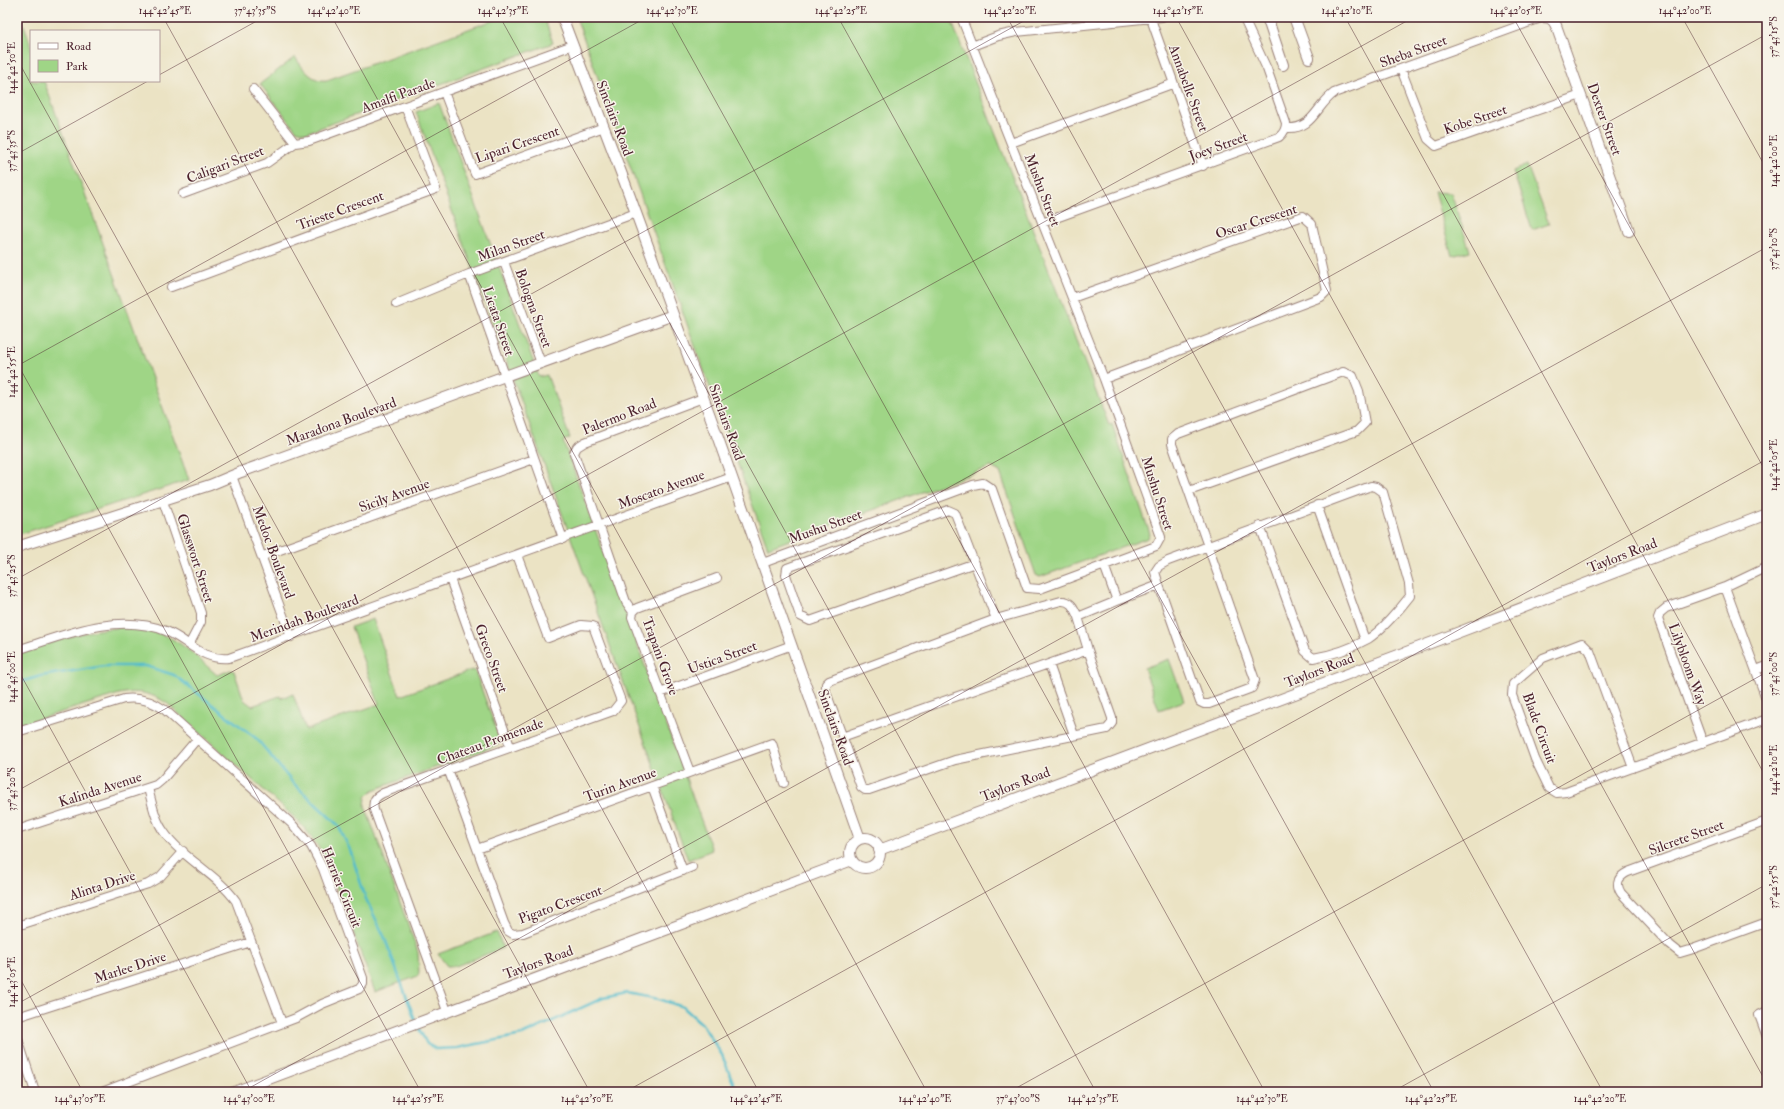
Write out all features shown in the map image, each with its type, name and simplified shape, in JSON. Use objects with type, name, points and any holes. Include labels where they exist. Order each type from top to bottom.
[{"type":"street","name":"Sinclairs Road","points":[[562,17],[636,213],[732,477],[860,839]]},
{"type":"street","name":"Mushu Street","points":[[763,563],[972,485],[982,483],[992,489],[1027,588],[1040,589],[1156,546],[1161,537],[1104,379],[961,17]]},
{"type":"street","points":[[972,46],[998,36],[1016,32],[1162,17]]},
{"type":"street","points":[[1243,17],[1266,69],[1286,128]]},
{"type":"street","points":[[1267,17],[1284,65]]},
{"type":"street","points":[[1294,17],[1309,58]]},
{"type":"street","name":"Dexter Street","points":[[1554,17],[1556,28],[1629,231]]},
{"type":"street","name":"Annabelle Street","points":[[1151,18],[1172,84],[1203,166]]},
{"type":"street","name":"Sheba Street","points":[[1286,128],[1295,129],[1304,126],[1334,93],[1541,18],[1547,18],[1552,21],[1556,28]]},
{"type":"street","name":"Amalfi Parade","points":[[295,143],[309,141],[573,45]]},
{"type":"street","name":"Kobe Street","points":[[1401,69],[1428,139],[1436,146],[1581,95]]},
{"type":"street","points":[[1011,143],[1172,84]]},
{"type":"street","points":[[253,89],[295,143]]},
{"type":"street","name":"Lipari Crescent","points":[[444,92],[475,174],[604,127]]},
{"type":"street","name":"Trieste Crescent","points":[[171,287],[436,189],[405,106]]},
{"type":"street","name":"Joey Street","points":[[1042,223],[1203,166],[1279,137],[1286,128]]},
{"type":"street","name":"Caligari Street","points":[[183,194],[267,163],[295,143]]},
{"type":"street","name":"Milan Street","points":[[396,304],[469,274],[636,213]]},
{"type":"street","name":"Oscar Crescent","points":[[1072,298],[1304,216],[1312,224],[1327,291],[1321,297],[1104,379]]},
{"type":"street","name":"Bologna Street","points":[[504,262],[541,363]]},
{"type":"street","name":"Licata Street","points":[[469,274],[563,539]]},
{"type":"street","name":"Maradona Boulevard","points":[[17,546],[163,501],[673,315]]},
{"type":"street","points":[[1189,491],[1357,431],[1365,423],[1359,391],[1353,376],[1342,372],[1178,434],[1172,439],[1172,444],[1189,491],[1208,546],[1255,680],[1252,688],[1209,704],[1204,704],[1200,702],[1159,585],[1155,572],[1159,566],[1208,546],[1260,526],[1371,486],[1376,487],[1383,492],[1409,584],[1410,596],[1385,624],[1369,638],[1328,655],[1312,658],[1305,651],[1260,526]]},
{"type":"street","name":"Palermo Road","points":[[633,612],[626,602],[574,453],[577,447],[703,398]]},
{"type":"street","name":"Sicily Avenue","points":[[262,556],[534,459]]},
{"type":"street","name":"Medoc Boulevard","points":[[232,476],[291,637]]},
{"type":"street","name":"Moscato Avenue","points":[[599,526],[732,477]]},
{"type":"street","name":"Glasswort Street","points":[[163,501],[200,613],[201,622],[189,645]]},
{"type":"street","points":[[1317,505],[1364,640]]},
{"type":"street","points":[[975,563],[810,621],[800,616],[786,576],[787,568],[948,510],[955,513],[975,563],[996,619]]},
{"type":"street","name":"Taylors Road","points":[[879,850],[1434,642],[1767,514]]},
{"type":"street","name":"Merindah Boulevard","points":[[17,650],[76,632],[118,623],[151,626],[176,636],[202,654],[220,659],[236,657],[599,526]]},
{"type":"street","name":"Chateau Promenade","points":[[447,1011],[373,804],[378,796],[510,746],[613,711],[621,701],[593,626],[581,625],[548,638],[517,555]]},
{"type":"street","points":[[1104,565],[1117,601]]},
{"type":"street","name":"Lilybloom Way","points":[[1703,743],[1658,618],[1660,612],[1666,608],[1725,587],[1767,568]]},
{"type":"street","name":"Trapani Grove","points":[[690,772],[632,617],[633,612],[637,608],[717,578]]},
{"type":"street","name":"Greco Street","points":[[450,579],[510,746]]},
{"type":"street","points":[[1078,617],[1159,585]]},
{"type":"street","points":[[1725,587],[1767,701]]},
{"type":"street","points":[[1065,600],[1074,606],[1078,617],[1112,722],[1110,726],[1102,730],[949,762],[869,790],[864,790],[859,783],[826,692],[826,684],[829,681],[996,619],[1065,600]]},
{"type":"street","name":"Blade Circuit","points":[[1633,768],[1590,651],[1582,643],[1543,658],[1513,684],[1512,695],[1535,759],[1550,788],[1557,793],[1566,792],[1703,743],[1767,719]]},
{"type":"street","name":"Ustica Street","points":[[660,693],[792,646]]},
{"type":"street","points":[[842,737],[1088,650]]},
{"type":"street","points":[[1049,664],[1074,735]]},
{"type":"street","points":[[1756,670],[1767,666]]},
{"type":"street","name":"Harrier Circuit","points":[[17,732],[114,701],[134,698],[145,699],[155,704],[197,739],[292,824],[311,846],[323,869],[362,976],[363,984],[359,989],[322,1004],[282,1024],[102,1092]]},
{"type":"street","name":"Kalinda Avenue","points":[[17,830],[148,788],[162,780],[197,739]]},
{"type":"street","name":"Turin Avenue","points":[[477,848],[772,743],[784,783]]},
{"type":"street","name":"Pigato Crescent","points":[[448,770],[504,923],[508,930],[513,934],[523,932],[692,867]]},
{"type":"street","points":[[652,786],[683,871]]},
{"type":"street","points":[[148,788],[161,827],[167,838],[232,894],[239,907],[282,1024]]},
{"type":"street","name":"Silcrete Street","points":[[1767,821],[1628,872],[1620,876],[1618,881],[1618,887],[1621,893],[1670,945],[1680,953],[1767,922]]},
{"type":"street","points":[[860,839],[870,839],[877,845],[879,850],[878,858],[869,867],[859,866],[852,860],[850,849],[852,845],[860,839]]},
{"type":"street","name":"Alinta Drive","points":[[17,926],[148,884],[160,877],[183,851]]},
{"type":"street","name":"Taylors Road","points":[[234,1092],[852,860]]},
{"type":"street","name":"Marlee Drive","points":[[17,1017],[251,942]]},
{"type":"street","points":[[1763,1013],[1767,1037]]},
{"type":"street","points":[[17,1036],[35,1092]]},
{"type":"green space","points":[[17,17],[21,17],[30,42],[30,82],[44,82],[189,480],[17,535]]},
{"type":"green space","points":[[502,17],[544,17],[553,43],[306,133],[296,130],[260,84],[295,57],[304,70],[312,77],[327,80]]},
{"type":"green space","points":[[576,17],[950,17],[1109,425],[1112,424],[1150,534],[1148,538],[1040,577],[1036,575],[1000,472],[991,467],[768,548]]},
{"type":"green space","points":[[439,103],[539,377],[547,375],[570,438],[563,441],[712,850],[688,860],[416,112]]},
{"type":"green space","points":[[1527,165],[1549,224],[1532,230],[1513,171]]},
{"type":"green space","points":[[1434,192],[1451,193],[1470,251],[1452,256]]},
{"type":"green space","points":[[373,619],[400,696],[472,670],[475,671],[500,740],[498,745],[373,790],[366,797],[365,806],[418,952],[419,973],[418,976],[375,992],[331,872],[312,837],[296,819],[168,704],[145,693],[132,692],[119,694],[17,726],[17,654],[96,630],[135,628],[155,632],[174,640],[191,652],[217,675],[231,670],[234,671],[244,700],[252,706],[280,696],[281,698],[293,694],[306,730],[379,704],[351,627]]},
{"type":"green space","points":[[1169,659],[1184,701],[1159,710],[1144,668]]},
{"type":"green space","points":[[497,932],[503,948],[456,966],[447,966],[438,954]]},
{"type":"waterway","points":[[17,683],[41,676],[105,666],[146,666],[174,675],[257,739],[292,782],[338,825],[350,850],[366,899],[384,936],[415,1020]]},
{"type":"waterway","points":[[418,1027],[427,1044],[436,1049],[457,1048],[522,1035],[603,998],[627,993],[659,999],[683,1007],[702,1024],[722,1055],[737,1092]]}]
